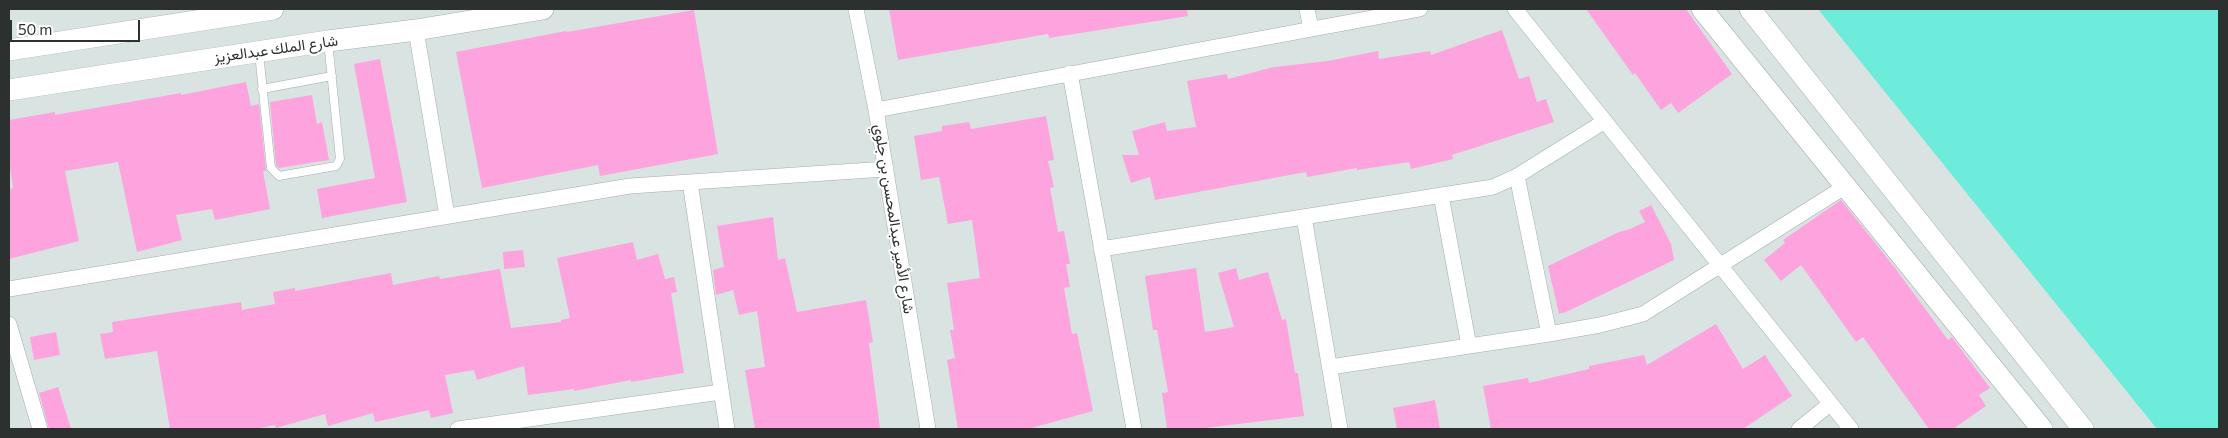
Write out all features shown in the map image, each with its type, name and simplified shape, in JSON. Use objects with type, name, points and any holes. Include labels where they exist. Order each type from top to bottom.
[{"type":"street","points":[[9,50],[273,9]]},
{"type":"street","name":"شارع الملك عبدالعزيز","points":[[9,90],[259,51],[416,30],[543,9]]},
{"type":"street","name":"شارع الأمير عبدالمحسن بن جلوي","points":[[856,9],[876,110],[928,429]]},
{"type":"street","points":[[1308,9],[1312,29]]},
{"type":"street","points":[[876,110],[1420,9]]},
{"type":"street","points":[[1515,9],[1851,429]]},
{"type":"street","points":[[1702,9],[2042,429]]},
{"type":"street","points":[[1750,9],[2083,429]]},
{"type":"street","points":[[416,30],[447,216]]},
{"type":"street","points":[[1070,73],[1134,429]]},
{"type":"street","points":[[1101,249],[1493,187],[1517,176],[1605,121]]},
{"type":"street","points":[[9,289],[630,186],[886,169]]},
{"type":"street","points":[[1517,176],[1549,334]]},
{"type":"street","points":[[690,182],[727,429]]},
{"type":"street","points":[[1330,367],[1549,334],[1600,325],[1643,314],[1846,186]]},
{"type":"street","points":[[1441,195],[1468,346]]},
{"type":"street","points":[[1304,217],[1340,429]]},
{"type":"street","points":[[9,324],[40,429]]},
{"type":"street","points":[[458,429],[521,425],[721,392]]},
{"type":"street","points":[[1799,429],[1830,404]]},
{"type":"lane","points":[[259,51],[271,168],[279,176],[336,166],[340,159],[328,41]]},
{"type":"lane","points":[[262,89],[332,76]]},
{"type":"green space","points":[[1818,9],[2219,9],[2219,429],[2157,429]]},
{"type":"building","points":[[889,9],[1187,9],[1188,16],[1049,38],[1048,34],[898,60]]},
{"type":"building","points":[[1586,9],[1686,9],[1732,74],[1678,113],[1671,103],[1661,110],[1635,73],[1633,75]]},
{"type":"building","points":[[694,10],[718,154],[600,176],[598,165],[482,188],[456,52],[566,31]]},
{"type":"building","points":[[1502,30],[1519,79],[1529,76],[1537,102],[1546,99],[1554,122],[1452,155],[1453,159],[1411,169],[1409,162],[1357,170],[1357,168],[1307,177],[1306,172],[1155,200],[1150,177],[1131,183],[1122,155],[1139,155],[1132,131],[1165,122],[1167,131],[1196,127],[1187,81],[1227,74],[1228,79],[1274,67],[1328,61],[1378,51],[1379,59],[1430,51],[1431,55]]},
{"type":"building","points":[[380,59],[407,202],[322,218],[317,189],[375,178],[354,64]]},
{"type":"building","points":[[246,82],[251,106],[259,104],[266,171],[263,171],[270,209],[215,220],[212,209],[176,215],[182,240],[137,252],[118,162],[65,171],[79,241],[9,259],[9,189],[13,188],[9,161],[9,120],[55,112],[55,115],[181,93],[181,95]]},
{"type":"building","points":[[312,95],[317,124],[322,122],[329,160],[279,168],[276,165],[270,102]]},
{"type":"building","points":[[1046,116],[1054,160],[1048,161],[1054,187],[1050,188],[1058,232],[1064,231],[1070,264],[1066,264],[1070,287],[1064,288],[1072,334],[1077,333],[1093,411],[1028,429],[958,429],[947,360],[955,358],[950,330],[954,330],[947,283],[980,278],[972,220],[948,224],[939,177],[921,180],[914,136],[942,131],[942,126],[969,122],[971,129]]},
{"type":"building","points":[[1841,200],[1895,268],[1948,340],[1952,337],[1990,388],[1979,395],[1986,406],[1953,429],[1929,429],[1863,337],[1856,342],[1801,265],[1781,281],[1764,260],[1785,243],[1783,240]]},
{"type":"building","points":[[1651,205],[1671,244],[1674,260],[1559,314],[1548,266],[1619,232],[1645,222],[1639,211]]},
{"type":"building","points":[[773,217],[778,260],[785,258],[797,312],[866,300],[873,342],[869,343],[880,429],[755,429],[745,370],[765,367],[757,311],[739,315],[733,290],[716,295],[713,270],[724,267],[717,226]]},
{"type":"building","points":[[633,242],[637,260],[658,254],[665,279],[674,277],[677,292],[671,293],[684,373],[631,382],[631,380],[574,391],[574,389],[528,395],[524,366],[477,380],[474,370],[445,375],[453,413],[431,418],[429,410],[375,422],[373,413],[328,426],[325,414],[276,428],[275,425],[254,429],[170,429],[157,351],[105,359],[100,334],[113,332],[112,322],[241,302],[242,310],[275,304],[273,292],[295,288],[295,291],[391,273],[393,285],[439,276],[440,279],[500,269],[511,328],[561,322],[561,320],[570,318],[557,258]]},
{"type":"building","points":[[523,250],[525,267],[504,269],[503,252]]},
{"type":"building","points":[[1196,268],[1205,332],[1234,327],[1218,273],[1236,268],[1239,280],[1268,272],[1282,320],[1286,319],[1295,373],[1298,373],[1304,416],[1197,429],[1167,429],[1162,393],[1168,392],[1157,330],[1153,330],[1145,276]]},
{"type":"building","points":[[1716,324],[1743,369],[1765,355],[1792,396],[1743,429],[1491,429],[1483,386],[1528,378],[1529,383],[1589,369],[1589,366],[1644,355],[1647,365]]},
{"type":"building","points":[[56,332],[60,355],[34,360],[30,337]]},
{"type":"building","points":[[58,387],[71,429],[49,429],[39,393]]},
{"type":"building","points":[[1435,400],[1440,429],[1397,429],[1393,408]]}]
